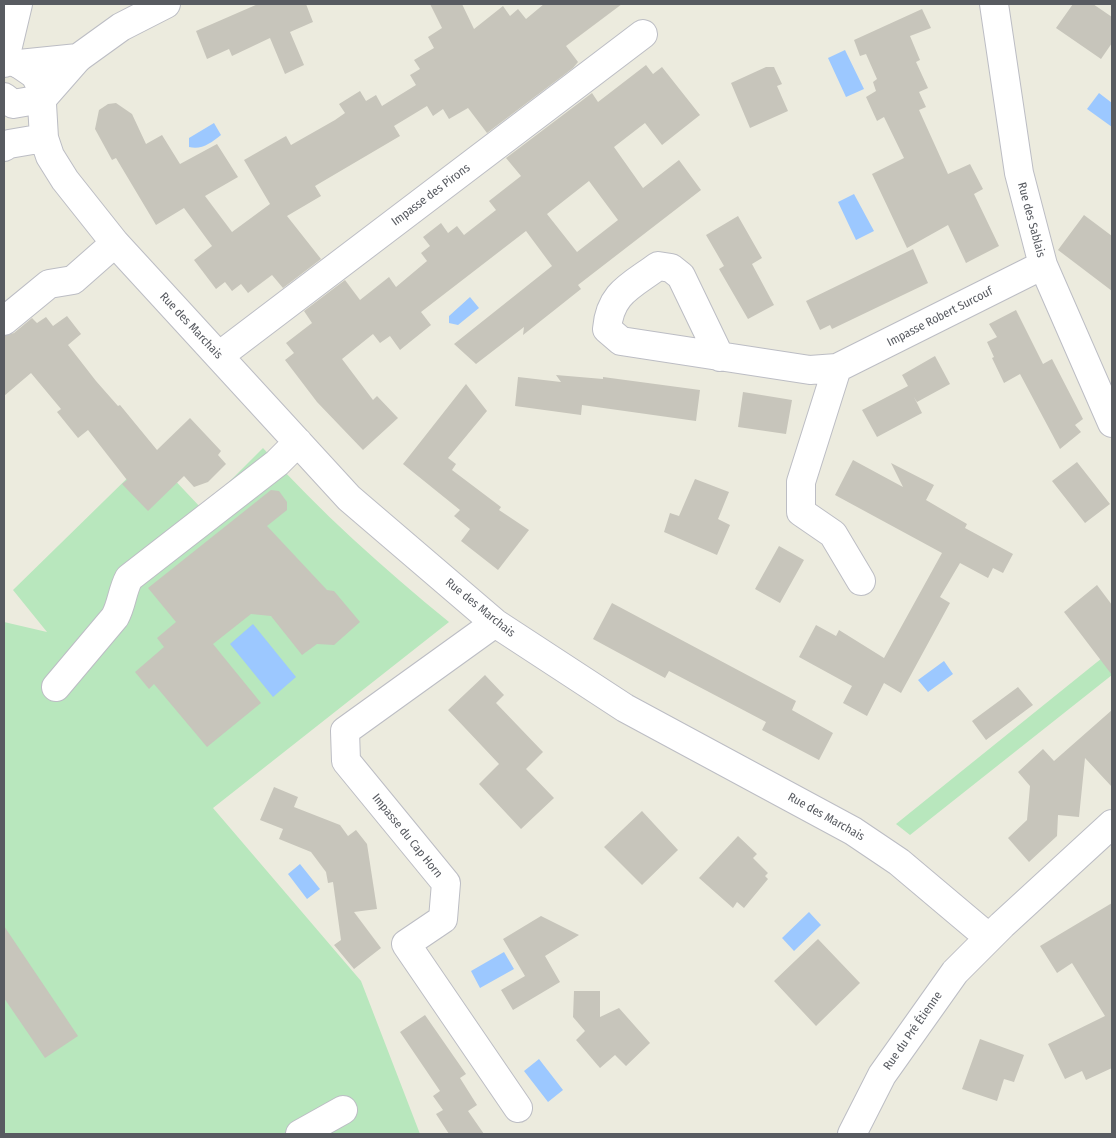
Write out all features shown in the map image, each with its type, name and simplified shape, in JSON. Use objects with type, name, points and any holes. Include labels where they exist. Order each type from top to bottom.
[{"type":"street","points":[[18,4],[8,61],[78,58]]},
{"type":"street","points":[[4,97],[13,104],[42,99],[78,58],[121,27],[166,4]]},
{"type":"street","name":"Rue des Sablais","points":[[994,4],[1018,173],[1043,265],[1112,424]]},
{"type":"street","name":"Impasse des Pirons","points":[[220,356],[643,34]]},
{"type":"street","name":"Rue des Marchais","points":[[8,61],[35,75],[41,87],[44,138],[50,156],[65,180],[115,243],[349,498],[495,623],[625,708],[853,830],[899,862],[988,937]]},
{"type":"street","points":[[4,146],[44,138]]},
{"type":"street","points":[[4,322],[48,284],[73,280],[115,243]]},
{"type":"street","name":"Impasse Robert Surcouf","points":[[720,357],[810,370],[837,368],[1043,265]]},
{"type":"street","points":[[837,368],[801,482],[801,512],[833,534],[861,581]]},
{"type":"street","points":[[56,687],[115,617],[121,606],[124,588],[129,578],[276,463],[298,442]]},
{"type":"street","name":"Impasse du Cap Horn","points":[[495,623],[345,731],[346,761],[446,883],[443,919],[406,944],[518,1108]]},
{"type":"street","points":[[988,937],[1112,824]]},
{"type":"street","name":"Rue du Pré Étienne","points":[[852,1134],[888,1067],[955,972],[988,937]]},
{"type":"street","points":[[300,1134],[343,1110]]},
{"type":"green space","points":[[263,448],[307,495],[353,539],[449,622],[213,808],[361,981],[420,1134],[4,1134],[4,622],[47,632],[13,590],[151,455],[202,509]]},
{"type":"green space","points":[[1112,650],[1112,675],[910,835],[896,824]]},
{"type":"water","points":[[845,50],[864,89],[846,97],[828,58]]},
{"type":"water","points":[[1099,93],[1112,103],[1112,127],[1087,109]]},
{"type":"water","points":[[214,123],[221,135],[202,147],[189,147],[189,138]]},
{"type":"water","points":[[854,194],[874,231],[856,240],[838,202]]},
{"type":"water","points":[[470,297],[479,308],[458,325],[449,323],[449,316]]},
{"type":"water","points":[[253,624],[296,677],[273,697],[230,644]]},
{"type":"water","points":[[944,661],[953,674],[928,692],[918,680]]},
{"type":"water","points":[[300,864],[320,889],[307,899],[288,874]]},
{"type":"water","points":[[809,912],[821,925],[794,951],[782,938]]},
{"type":"water","points":[[504,952],[514,969],[480,988],[471,971]]},
{"type":"water","points":[[539,1059],[563,1090],[548,1102],[524,1071]]},
{"type":"building","points":[[258,4],[306,4],[313,22],[290,32],[304,65],[285,74],[270,38],[232,56],[229,49],[207,59],[196,31]]},
{"type":"building","points":[[430,4],[462,4],[474,29],[503,6],[510,16],[518,9],[526,19],[544,4],[622,4],[566,46],[578,62],[573,68],[487,133],[468,108],[449,119],[443,109],[433,116],[427,106],[394,126],[400,136],[315,186],[321,196],[287,216],[321,259],[283,288],[272,275],[248,293],[241,284],[232,291],[225,282],[216,289],[194,260],[212,246],[184,208],[156,225],[116,158],[112,160],[95,129],[99,110],[108,104],[116,103],[132,114],[146,144],[162,135],[180,164],[217,144],[238,177],[205,196],[232,232],[270,204],[244,160],[286,136],[291,145],[335,120],[345,113],[339,104],[360,91],[366,101],[376,95],[382,106],[416,85],[410,75],[420,69],[414,60],[434,48],[428,37],[442,28]]},
{"type":"building","points":[[1073,4],[1093,4],[1112,17],[1112,43],[1101,59],[1056,28]]},
{"type":"building","points":[[922,9],[931,28],[910,36],[920,60],[916,62],[928,88],[919,92],[926,107],[919,110],[948,174],[970,164],[983,189],[974,194],[999,246],[966,263],[948,225],[907,248],[872,174],[904,158],[884,117],[877,121],[866,97],[876,91],[873,82],[877,79],[866,54],[860,56],[854,40]]},
{"type":"building","points":[[646,65],[653,74],[662,67],[700,115],[662,145],[645,123],[614,147],[643,188],[679,160],[701,190],[578,285],[581,289],[523,335],[524,327],[476,364],[454,344],[552,266],[526,231],[421,312],[431,325],[400,350],[390,336],[380,343],[373,334],[342,359],[373,400],[377,396],[398,418],[363,450],[317,402],[285,360],[294,353],[286,343],[312,323],[304,311],[345,280],[360,300],[389,277],[396,287],[427,261],[421,253],[430,246],[423,237],[441,223],[448,233],[457,226],[464,235],[496,210],[489,201],[521,176],[506,158],[592,93],[598,102]],"holes":[[[589,181],[618,220],[577,252],[547,214]]]},
{"type":"building","points":[[766,67],[774,67],[782,84],[777,86],[788,111],[750,128],[731,83]]},
{"type":"building","points":[[1084,215],[1112,236],[1112,291],[1058,250]]},
{"type":"building","points":[[738,216],[762,258],[752,264],[774,305],[748,319],[719,269],[724,266],[706,235]]},
{"type":"building","points":[[913,249],[928,283],[832,329],[830,325],[820,330],[806,301]]},
{"type":"building","points":[[1016,310],[1043,364],[1052,359],[1083,419],[1075,425],[1081,432],[1060,449],[1020,374],[1004,383],[992,358],[994,357],[987,342],[997,337],[989,324]]},
{"type":"building","points":[[67,316],[81,334],[68,345],[96,381],[118,406],[120,405],[157,450],[190,418],[221,451],[218,455],[226,464],[208,482],[194,487],[184,476],[148,511],[122,484],[127,480],[88,430],[78,438],[57,412],[61,409],[31,373],[4,396],[4,336],[14,333],[32,318],[37,323],[46,317],[53,326]]},
{"type":"building","points":[[935,356],[950,384],[917,402],[914,397],[922,413],[877,437],[862,410],[908,386],[902,375]]},
{"type":"building","points":[[556,375],[603,379],[603,377],[700,390],[696,421],[582,405],[581,415],[515,406],[518,377],[561,382]]},
{"type":"building","points":[[466,384],[487,411],[448,458],[456,464],[452,470],[501,507],[499,510],[529,530],[498,570],[461,541],[470,529],[454,516],[460,510],[403,464]]},
{"type":"building","points":[[743,392],[792,400],[786,434],[738,427]]},
{"type":"building","points":[[853,460],[903,487],[891,463],[934,485],[926,500],[967,524],[965,528],[1013,554],[1003,573],[993,568],[988,578],[960,563],[940,597],[950,603],[901,693],[884,683],[867,716],[843,703],[852,686],[799,657],[816,625],[836,636],[839,630],[884,658],[942,553],[835,495]]},
{"type":"building","points":[[1077,462],[1110,504],[1085,523],[1052,481]]},
{"type":"building","points":[[695,479],[729,492],[718,519],[730,525],[717,555],[664,532],[670,513],[679,516]]},
{"type":"building","points":[[271,490],[279,491],[287,502],[287,510],[267,526],[327,590],[334,591],[360,622],[334,645],[317,644],[302,655],[271,616],[251,614],[213,644],[261,703],[207,747],[154,684],[149,689],[135,672],[164,647],[157,638],[176,622],[148,588]]},
{"type":"building","points":[[779,546],[804,560],[780,603],[755,589]]},
{"type":"building","points":[[1097,585],[1112,605],[1112,675],[1064,612]]},
{"type":"building","points":[[612,603],[796,701],[792,710],[833,733],[819,760],[762,730],[766,722],[669,671],[665,678],[593,639]]},
{"type":"building","points":[[485,675],[504,695],[496,703],[543,752],[526,769],[554,798],[521,829],[479,784],[499,764],[448,710]]},
{"type":"building","points":[[1018,687],[1033,705],[986,740],[972,721]]},
{"type":"building","points":[[1112,710],[1112,787],[1085,758],[1079,817],[1058,815],[1057,836],[1029,862],[1008,838],[1027,820],[1030,786],[1018,772],[1043,749],[1054,761]]},
{"type":"building","points":[[274,787],[298,797],[294,807],[340,825],[348,836],[356,830],[367,844],[377,909],[354,912],[381,948],[354,969],[334,945],[341,940],[333,882],[328,883],[326,872],[311,852],[279,839],[283,829],[260,820]]},
{"type":"building","points":[[642,811],[678,850],[642,885],[604,847]]},
{"type":"building","points":[[738,836],[757,854],[753,858],[768,873],[765,876],[768,879],[744,908],[737,902],[733,908],[699,878]]},
{"type":"building","points":[[1112,903],[1112,1068],[1086,1080],[1082,1071],[1065,1079],[1048,1044],[1105,1016],[1072,963],[1057,973],[1040,946]]},
{"type":"building","points":[[541,916],[579,935],[545,956],[560,982],[513,1010],[501,990],[525,976],[503,939]]},
{"type":"building","points":[[4,926],[78,1036],[45,1058],[4,998]]},
{"type":"building","points":[[818,939],[860,983],[816,1026],[774,981]]},
{"type":"building","points":[[574,991],[600,991],[600,1017],[619,1008],[650,1043],[626,1066],[615,1055],[600,1068],[576,1040],[585,1031],[573,1017]]},
{"type":"building","points":[[425,1015],[466,1074],[460,1078],[477,1105],[468,1111],[484,1134],[449,1134],[436,1114],[443,1110],[433,1096],[440,1091],[400,1032]]},
{"type":"building","points":[[980,1039],[1024,1055],[1014,1082],[1004,1079],[997,1101],[962,1089]]}]
